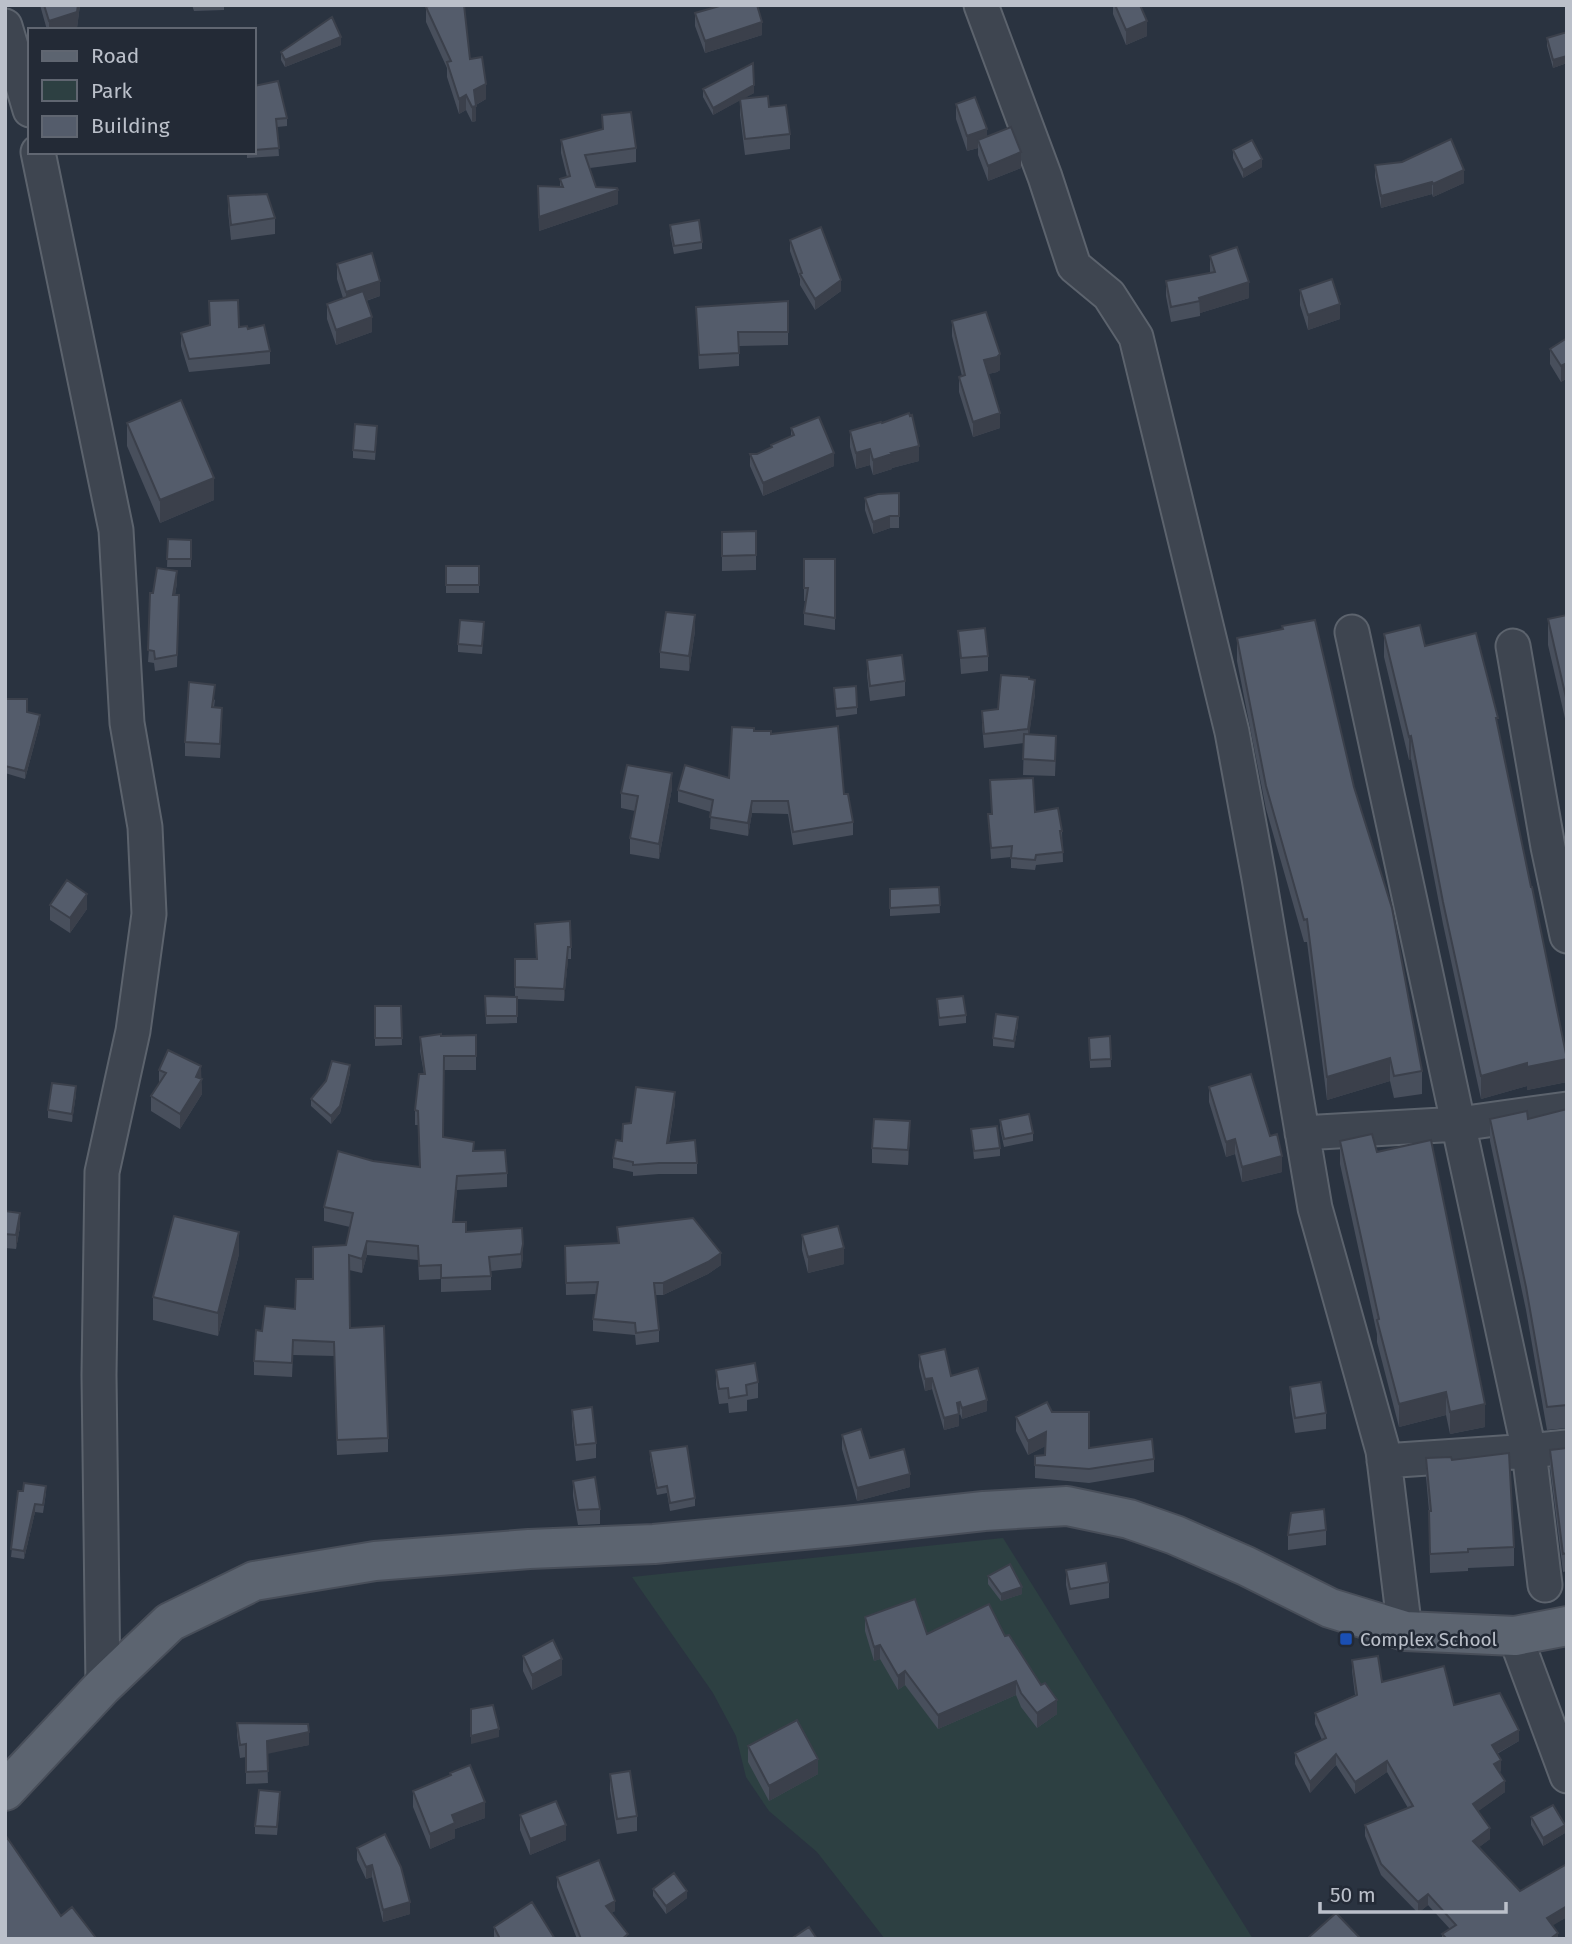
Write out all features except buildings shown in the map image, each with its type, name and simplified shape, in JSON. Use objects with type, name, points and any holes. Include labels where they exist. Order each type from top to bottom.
[{"type":"main road","points":[[5,1791],[103,1686],[170,1622],[254,1581],[375,1561],[529,1549],[654,1544],[984,1511],[1067,1506],[1129,1519],[1175,1535],[1246,1566],[1330,1608],[1405,1631],[1515,1636],[1567,1626]]},
{"type":"street","points":[[981,5],[1045,177],[1074,266],[1110,296],[1136,337],[1232,732],[1315,1208],[1383,1451],[1405,1631]]},
{"type":"street","points":[[5,26],[28,103]]},
{"type":"street","points":[[38,154],[116,530],[127,723],[146,839],[149,914],[133,1031],[102,1172],[99,1374],[103,1686]]},
{"type":"street","points":[[1352,632],[1529,1451],[1545,1585]]},
{"type":"street","points":[[1513,646],[1548,847],[1567,936]]},
{"type":"street","points":[[1303,1133],[1459,1124],[1567,1109]]},
{"type":"street","points":[[1384,1461],[1567,1447]]},
{"type":"street","points":[[1515,1636],[1567,1776]]},
{"type":"green space","points":[[1003,1538],[1253,1939],[885,1939],[817,1852],[769,1811],[746,1777],[736,1736],[713,1693],[632,1577]]},
{"type":"place","name":"Complex School","points":[[1346,1639]]}]
